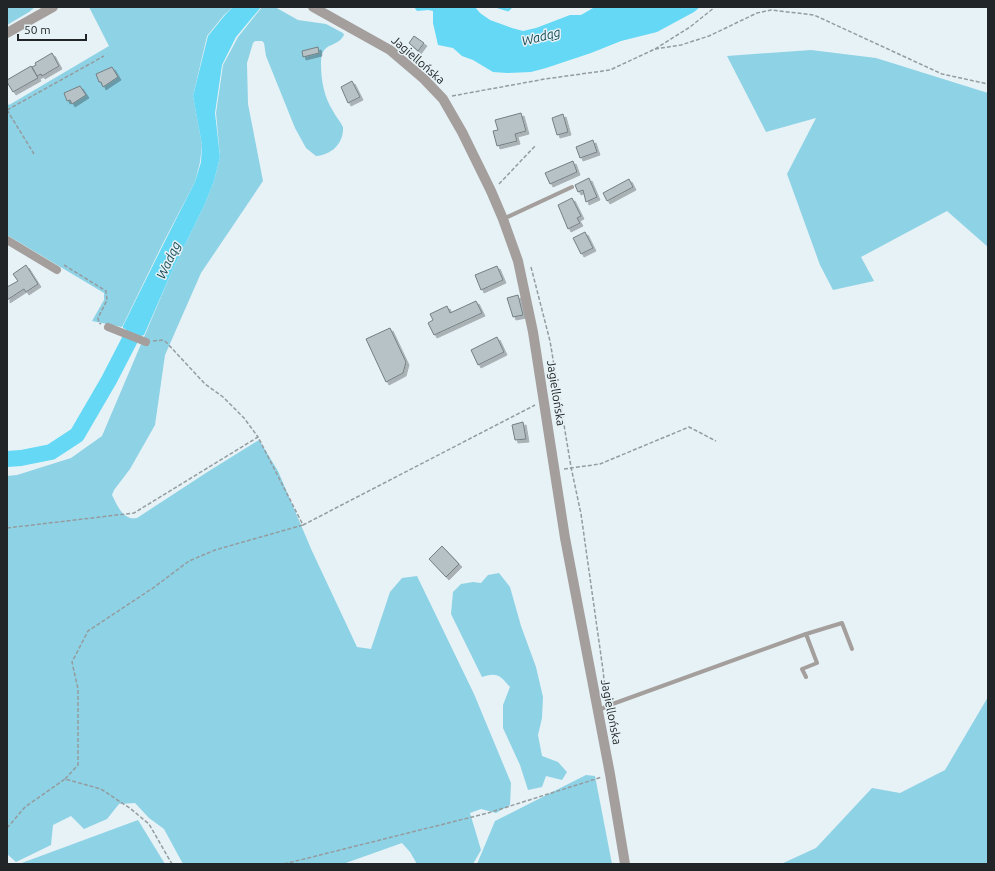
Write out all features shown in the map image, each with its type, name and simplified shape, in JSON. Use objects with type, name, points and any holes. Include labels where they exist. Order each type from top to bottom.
[{"type":"street","points":[[7,33],[53,7]]},
{"type":"street","name":"Jagiellońska","points":[[313,7],[390,50],[424,79],[443,99],[462,132],[503,219],[518,261],[533,332],[565,538],[603,709],[610,774],[625,864]]},
{"type":"street","points":[[7,240],[59,266]]},
{"type":"street","points":[[108,327],[146,342]]},
{"type":"lane","points":[[503,219],[572,187]]},
{"type":"lane","points":[[603,709],[842,622],[852,649]]},
{"type":"lane","points":[[806,634],[817,663],[802,669],[806,677]]},
{"type":"path","points":[[443,99],[449,96],[545,79],[610,70],[655,49],[690,27],[715,7]]},
{"type":"path","points":[[655,49],[681,45],[709,36],[757,13],[771,10],[814,15],[942,74],[988,84]]},
{"type":"path","points":[[34,154],[7,110],[104,56]]},
{"type":"path","points":[[491,191],[536,144]]},
{"type":"path","points":[[59,266],[106,291],[107,300],[98,318],[99,323],[108,327]]},
{"type":"path","points":[[531,267],[550,341],[570,468],[581,514],[604,670],[603,709]]},
{"type":"path","points":[[146,342],[160,340],[166,342],[205,384],[223,397],[244,418],[258,437],[303,525]]},
{"type":"path","points":[[7,828],[25,807],[65,779],[78,765],[78,689],[72,662],[88,631],[153,588],[189,561],[215,550],[303,525],[544,400]]},
{"type":"path","points":[[555,472],[570,468],[600,464],[688,427],[716,441]]},
{"type":"path","points":[[7,528],[134,513],[258,437]]},
{"type":"path","points":[[284,864],[488,813],[610,774]]},
{"type":"path","points":[[65,779],[101,789],[150,824],[172,864]]},
{"type":"shaded area","points":[[7,7],[35,7],[7,25]]},
{"type":"shaded area","points":[[89,7],[233,7],[224,15],[207,36],[193,96],[202,145],[195,182],[122,327],[92,321],[104,300],[104,293],[7,235],[7,102],[9,105],[109,46]]},
{"type":"shaded area","points":[[262,7],[275,7],[298,20],[326,24],[343,33],[344,35],[342,39],[325,49],[321,62],[325,94],[330,106],[343,127],[343,133],[336,148],[327,153],[316,156],[306,148],[295,128],[266,56],[264,43],[262,41],[255,41],[247,63],[248,104],[263,181],[201,273],[165,355],[155,425],[130,469],[114,490],[112,495],[124,515],[137,518],[259,440],[278,471],[312,551],[357,647],[371,649],[390,592],[402,578],[417,576],[474,694],[511,783],[510,805],[496,813],[481,809],[470,813],[481,850],[473,864],[417,864],[410,852],[402,843],[343,864],[183,864],[164,829],[149,818],[135,803],[119,804],[107,819],[84,829],[71,816],[53,825],[51,845],[16,862],[7,854],[7,476],[17,475],[71,458],[102,436],[172,271],[204,206],[214,181],[220,157],[216,113],[223,65],[238,37]]},
{"type":"shaded area","points":[[811,50],[876,58],[988,93],[988,247],[947,211],[861,257],[874,281],[833,290],[820,265],[787,174],[816,118],[766,132],[727,56]]},
{"type":"shaded area","points":[[499,573],[510,587],[521,626],[536,667],[543,697],[542,718],[538,735],[542,756],[558,762],[567,772],[562,780],[546,776],[542,787],[528,790],[520,765],[503,728],[503,705],[510,687],[501,677],[491,675],[482,677],[451,614],[453,592],[461,584],[473,582],[481,583],[488,575]]},
{"type":"shaded area","points":[[988,697],[988,864],[781,864],[816,848],[872,788],[900,793],[945,770]]},
{"type":"shaded area","points":[[586,775],[595,776],[612,864],[477,864],[495,821]]},
{"type":"shaded area","points":[[138,820],[165,864],[19,864]]},
{"type":"water","points":[[233,7],[261,7],[236,37],[222,65],[215,113],[220,157],[214,181],[204,206],[172,271],[144,335],[141,336],[123,328],[123,326],[195,182],[201,162],[202,145],[193,96],[208,36]]},
{"type":"water","points":[[414,7],[475,7],[480,13],[490,20],[523,31],[536,28],[570,15],[581,15],[593,8],[598,7],[700,7],[694,12],[657,32],[621,41],[546,68],[531,72],[507,73],[493,72],[473,60],[462,56],[453,48],[438,45],[433,23],[433,11],[417,11]]},
{"type":"building","points":[[414,36],[424,43],[418,51],[409,43]]},
{"type":"building","points":[[318,47],[319,53],[303,57],[302,51]]},
{"type":"building","points":[[52,53],[59,66],[42,76],[41,74],[37,76],[32,67],[36,65],[35,63]]},
{"type":"building","points":[[31,66],[38,78],[13,92],[7,80]]},
{"type":"building","points":[[112,67],[118,77],[103,87],[96,74]]},
{"type":"building","points":[[352,81],[360,97],[348,103],[341,87]]},
{"type":"building","points":[[80,86],[86,95],[72,104],[70,100],[67,101],[64,93]]},
{"type":"building","points":[[521,113],[526,131],[515,134],[517,141],[497,146],[493,131],[498,130],[495,120]]},
{"type":"building","points":[[563,114],[568,132],[557,135],[552,118]]},
{"type":"building","points":[[593,140],[597,152],[580,158],[576,147]]},
{"type":"building","points":[[573,161],[577,172],[550,184],[545,173]]},
{"type":"building","points":[[589,178],[597,197],[586,202],[583,190],[578,192],[575,185]]},
{"type":"building","points":[[629,179],[633,187],[607,201],[603,193]]},
{"type":"building","points":[[572,198],[581,216],[577,218],[580,223],[568,229],[558,205]]},
{"type":"building","points":[[585,232],[593,248],[581,254],[573,238]]},
{"type":"building","points":[[26,265],[38,284],[26,292],[24,289],[7,300],[7,287],[18,281],[13,274]]},
{"type":"building","points":[[497,266],[503,280],[481,290],[475,275]]},
{"type":"building","points":[[518,295],[523,315],[513,317],[507,298]]},
{"type":"building","points":[[476,301],[482,313],[434,335],[428,323],[433,320],[430,314],[447,306],[450,313]]},
{"type":"building","points":[[390,328],[406,362],[403,373],[386,382],[366,339]]},
{"type":"building","points":[[497,337],[504,352],[478,365],[471,350]]},
{"type":"building","points":[[523,422],[526,439],[515,440],[512,425]]},
{"type":"building","points":[[442,546],[459,564],[446,577],[429,559]]},
{"type":"waterway","points":[[498,7],[508,10],[511,7]]},
{"type":"waterway","name":"Wadąg","points":[[7,459],[21,458],[51,452],[77,435],[109,380],[140,320]]}]
